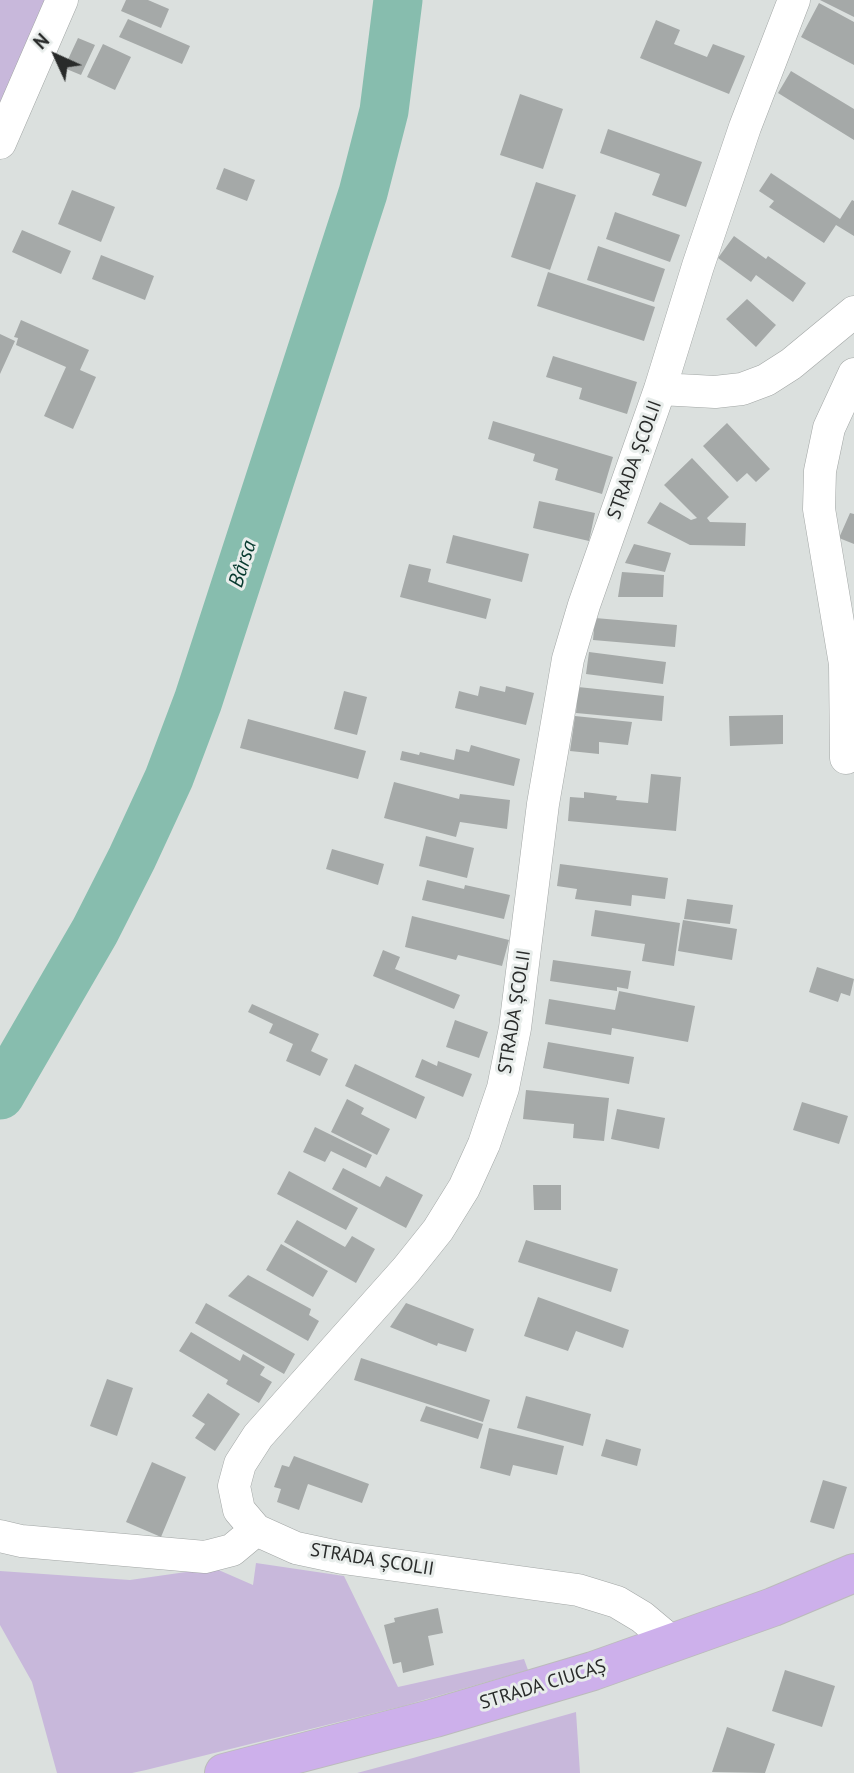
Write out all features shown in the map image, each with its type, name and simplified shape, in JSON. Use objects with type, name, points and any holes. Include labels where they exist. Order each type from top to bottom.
[{"type":"main road","name":"STRADA CIUCAȘ","points":[[224,1773],[520,1693],[673,1643],[773,1607],[854,1573]]},
{"type":"street","points":[[0,144],[62,0]]},
{"type":"street","name":"STRADA ȘCOLII","points":[[673,1643],[642,1617],[617,1602],[578,1590],[343,1558],[296,1548],[256,1530],[239,1510],[234,1486],[240,1464],[258,1436],[406,1270],[438,1230],[464,1188],[484,1144],[503,1088],[515,1028],[543,804],[568,659],[591,583],[660,389],[741,140],[794,0]]},
{"type":"street","points":[[660,389],[715,393],[766,380],[791,364],[854,312]]},
{"type":"street","points":[[846,758],[845,664],[819,509],[820,471],[829,428],[854,374]]},
{"type":"street","points":[[0,1536],[21,1541],[205,1557],[232,1550],[256,1530]]},
{"type":"shaded area","points":[[0,0],[46,0],[0,111]]},
{"type":"shaded area","points":[[256,1563],[344,1576],[398,1687],[524,1659],[528,1670],[403,1706],[146,1770],[132,1773],[57,1773],[32,1682],[0,1625],[0,1571],[130,1580],[214,1568],[253,1585]]},
{"type":"shaded area","points":[[576,1712],[580,1773],[357,1773],[413,1758]]},
{"type":"building","points":[[126,0],[148,0],[169,9],[161,28],[121,11]]},
{"type":"building","points":[[820,0],[854,0],[854,17]]},
{"type":"building","points":[[819,3],[854,22],[854,65],[801,37]]},
{"type":"building","points":[[128,19],[190,46],[182,64],[119,37]]},
{"type":"building","points":[[656,20],[680,30],[674,44],[707,57],[713,44],[745,56],[729,94],[640,58]]},
{"type":"building","points":[[78,38],[95,45],[81,75],[64,68]]},
{"type":"building","points":[[103,44],[131,57],[115,90],[87,77]]},
{"type":"building","points":[[791,71],[854,109],[854,140],[778,93]]},
{"type":"building","points":[[520,94],[563,109],[543,169],[500,155]]},
{"type":"building","points":[[608,129],[702,162],[686,207],[652,195],[660,174],[600,153]]},
{"type":"building","points":[[224,168],[255,180],[247,201],[216,189]]},
{"type":"building","points":[[771,173],[840,219],[852,200],[854,201],[854,236],[836,225],[824,243],[769,207],[774,201],[759,191]]},
{"type":"building","points":[[536,182],[576,195],[550,270],[511,257]]},
{"type":"building","points":[[72,190],[115,207],[101,242],[58,224]]},
{"type":"building","points":[[615,212],[680,235],[670,262],[606,239]]},
{"type":"building","points":[[22,230],[71,251],[61,274],[12,252]]},
{"type":"building","points":[[734,236],[806,283],[793,302],[756,275],[751,282],[718,258]]},
{"type":"building","points":[[598,246],[665,269],[654,302],[587,280]]},
{"type":"building","points":[[101,255],[154,276],[145,300],[92,279]]},
{"type":"building","points":[[548,272],[655,307],[644,341],[537,306]]},
{"type":"building","points":[[747,299],[776,325],[756,347],[726,319]]},
{"type":"building","points":[[21,320],[89,350],[80,370],[96,377],[73,429],[44,416],[66,367],[16,345],[18,338],[14,337]]},
{"type":"building","points":[[0,334],[15,341],[0,374]]},
{"type":"building","points":[[553,356],[637,382],[627,414],[579,399],[582,388],[546,377]]},
{"type":"building","points":[[493,421],[613,457],[602,494],[555,480],[558,469],[533,461],[535,454],[488,439]]},
{"type":"building","points":[[727,423],[770,469],[756,482],[747,473],[737,482],[703,446]]},
{"type":"building","points":[[692,458],[729,497],[707,518],[710,522],[746,523],[745,546],[690,545],[647,523],[660,502],[691,520],[697,518],[664,485]]},
{"type":"building","points":[[539,501],[595,513],[589,541],[533,528]]},
{"type":"building","points":[[850,513],[854,514],[854,544],[839,538]]},
{"type":"building","points":[[453,535],[529,554],[522,582],[446,563]]},
{"type":"building","points":[[634,544],[671,553],[665,572],[625,563]]},
{"type":"building","points":[[409,564],[431,569],[428,582],[491,599],[486,619],[400,597]]},
{"type":"building","points":[[622,572],[664,575],[663,597],[618,597]]},
{"type":"building","points":[[595,618],[677,625],[675,647],[593,640]]},
{"type":"building","points":[[589,652],[666,662],[663,684],[586,674]]},
{"type":"building","points":[[480,686],[505,692],[506,686],[534,693],[526,725],[455,708],[459,691],[478,696]]},
{"type":"building","points":[[578,687],[664,696],[662,721],[576,713]]},
{"type":"building","points":[[344,691],[367,697],[357,735],[334,729]]},
{"type":"building","points":[[783,715],[783,744],[730,746],[729,716]]},
{"type":"building","points":[[575,716],[632,722],[628,745],[599,742],[599,754],[570,751]]},
{"type":"building","points":[[248,719],[366,751],[358,779],[240,748]]},
{"type":"building","points":[[471,745],[520,759],[514,786],[400,760],[402,751],[454,760],[456,749],[469,752]]},
{"type":"building","points":[[651,774],[681,777],[676,831],[568,821],[570,797],[584,798],[584,792],[617,796],[616,800],[648,803]]},
{"type":"building","points":[[394,782],[459,799],[460,794],[510,800],[507,829],[460,822],[456,837],[384,818]]},
{"type":"building","points":[[426,836],[474,848],[467,878],[419,866]]},
{"type":"building","points":[[332,849],[384,864],[378,885],[326,869]]},
{"type":"building","points":[[560,864],[668,878],[665,899],[632,895],[631,906],[575,899],[577,889],[557,886]]},
{"type":"building","points":[[427,880],[464,889],[465,885],[510,895],[504,919],[422,900]]},
{"type":"building","points":[[687,899],[733,905],[730,924],[684,919]]},
{"type":"building","points":[[595,910],[680,923],[674,966],[642,961],[645,944],[591,936]]},
{"type":"building","points":[[412,916],[509,940],[502,966],[458,955],[456,960],[405,947]]},
{"type":"building","points":[[683,920],[737,929],[732,960],[678,951]]},
{"type":"building","points":[[383,950],[400,957],[395,969],[460,995],[454,1009],[373,976]]},
{"type":"building","points":[[553,960],[631,971],[628,989],[617,987],[617,991],[550,981]]},
{"type":"building","points":[[817,967],[854,979],[850,996],[841,993],[838,1002],[809,992]]},
{"type":"building","points":[[619,991],[695,1006],[688,1042],[612,1028],[611,1035],[545,1024],[549,999],[615,1010]]},
{"type":"building","points":[[252,1004],[319,1034],[311,1051],[328,1059],[320,1076],[286,1061],[293,1044],[269,1033],[273,1024],[248,1012]]},
{"type":"building","points":[[455,1020],[488,1032],[479,1058],[446,1047]]},
{"type":"building","points":[[548,1042],[634,1057],[629,1084],[543,1068]]},
{"type":"building","points":[[422,1059],[437,1066],[438,1061],[472,1074],[463,1097],[415,1077]]},
{"type":"building","points":[[355,1064],[425,1097],[416,1119],[345,1086]]},
{"type":"building","points":[[526,1090],[609,1098],[604,1141],[573,1138],[574,1124],[523,1119]]},
{"type":"building","points":[[347,1099],[364,1108],[361,1114],[390,1129],[377,1155],[331,1132]]},
{"type":"building","points":[[802,1102],[848,1116],[839,1144],[793,1130]]},
{"type":"building","points":[[617,1109],[665,1118],[659,1149],[611,1139]]},
{"type":"building","points":[[315,1127],[372,1155],[366,1168],[331,1151],[325,1162],[303,1152]]},
{"type":"building","points":[[343,1168],[380,1187],[386,1176],[423,1195],[406,1228],[332,1189]]},
{"type":"building","points":[[289,1171],[358,1208],[346,1230],[277,1194]]},
{"type":"building","points":[[533,1185],[561,1185],[561,1210],[534,1210]]},
{"type":"building","points":[[297,1220],[345,1247],[352,1236],[375,1249],[356,1283],[284,1242]]},
{"type":"building","points":[[526,1240],[618,1269],[611,1292],[518,1262]]},
{"type":"building","points":[[281,1244],[328,1271],[313,1297],[266,1270]]},
{"type":"building","points":[[248,1275],[311,1309],[309,1315],[319,1321],[308,1341],[228,1296]]},
{"type":"building","points":[[538,1297],[629,1330],[623,1348],[576,1331],[568,1351],[524,1336]]},
{"type":"building","points":[[206,1303],[295,1354],[284,1374],[195,1323]]},
{"type":"building","points":[[406,1303],[474,1329],[466,1352],[438,1343],[437,1346],[390,1327]]},
{"type":"building","points":[[191,1332],[240,1361],[243,1354],[265,1367],[260,1375],[272,1382],[259,1403],[226,1384],[228,1380],[179,1351]]},
{"type":"building","points":[[361,1358],[490,1400],[483,1422],[354,1380]]},
{"type":"building","points":[[107,1379],[133,1388],[117,1436],[90,1426]]},
{"type":"building","points":[[208,1393],[240,1414],[215,1451],[195,1438],[205,1424],[192,1416]]},
{"type":"building","points":[[526,1396],[591,1414],[583,1446],[517,1428]]},
{"type":"building","points":[[426,1406],[483,1424],[478,1439],[420,1421]]},
{"type":"building","points":[[489,1428],[564,1446],[557,1475],[513,1465],[510,1476],[480,1468]]},
{"type":"building","points":[[606,1439],[641,1449],[637,1466],[601,1456]]},
{"type":"building","points":[[294,1456],[369,1484],[362,1503],[308,1484],[299,1510],[277,1502],[281,1489],[274,1487],[282,1465],[289,1467]]},
{"type":"building","points":[[152,1462],[186,1477],[161,1537],[126,1522]]},
{"type":"building","points":[[823,1480],[847,1487],[834,1529],[810,1522]]},
{"type":"building","points":[[438,1608],[443,1633],[428,1636],[434,1665],[403,1673],[401,1662],[393,1664],[384,1625],[395,1622],[394,1618]]},
{"type":"building","points":[[785,1670],[835,1686],[822,1727],[772,1711]]},
{"type":"building","points":[[727,1727],[775,1744],[765,1773],[712,1772]]},
{"type":"waterway","name":"Bârsa","points":[[0,1095],[95,931],[132,858],[169,778],[198,701],[363,193],[384,111],[398,0]]}]
